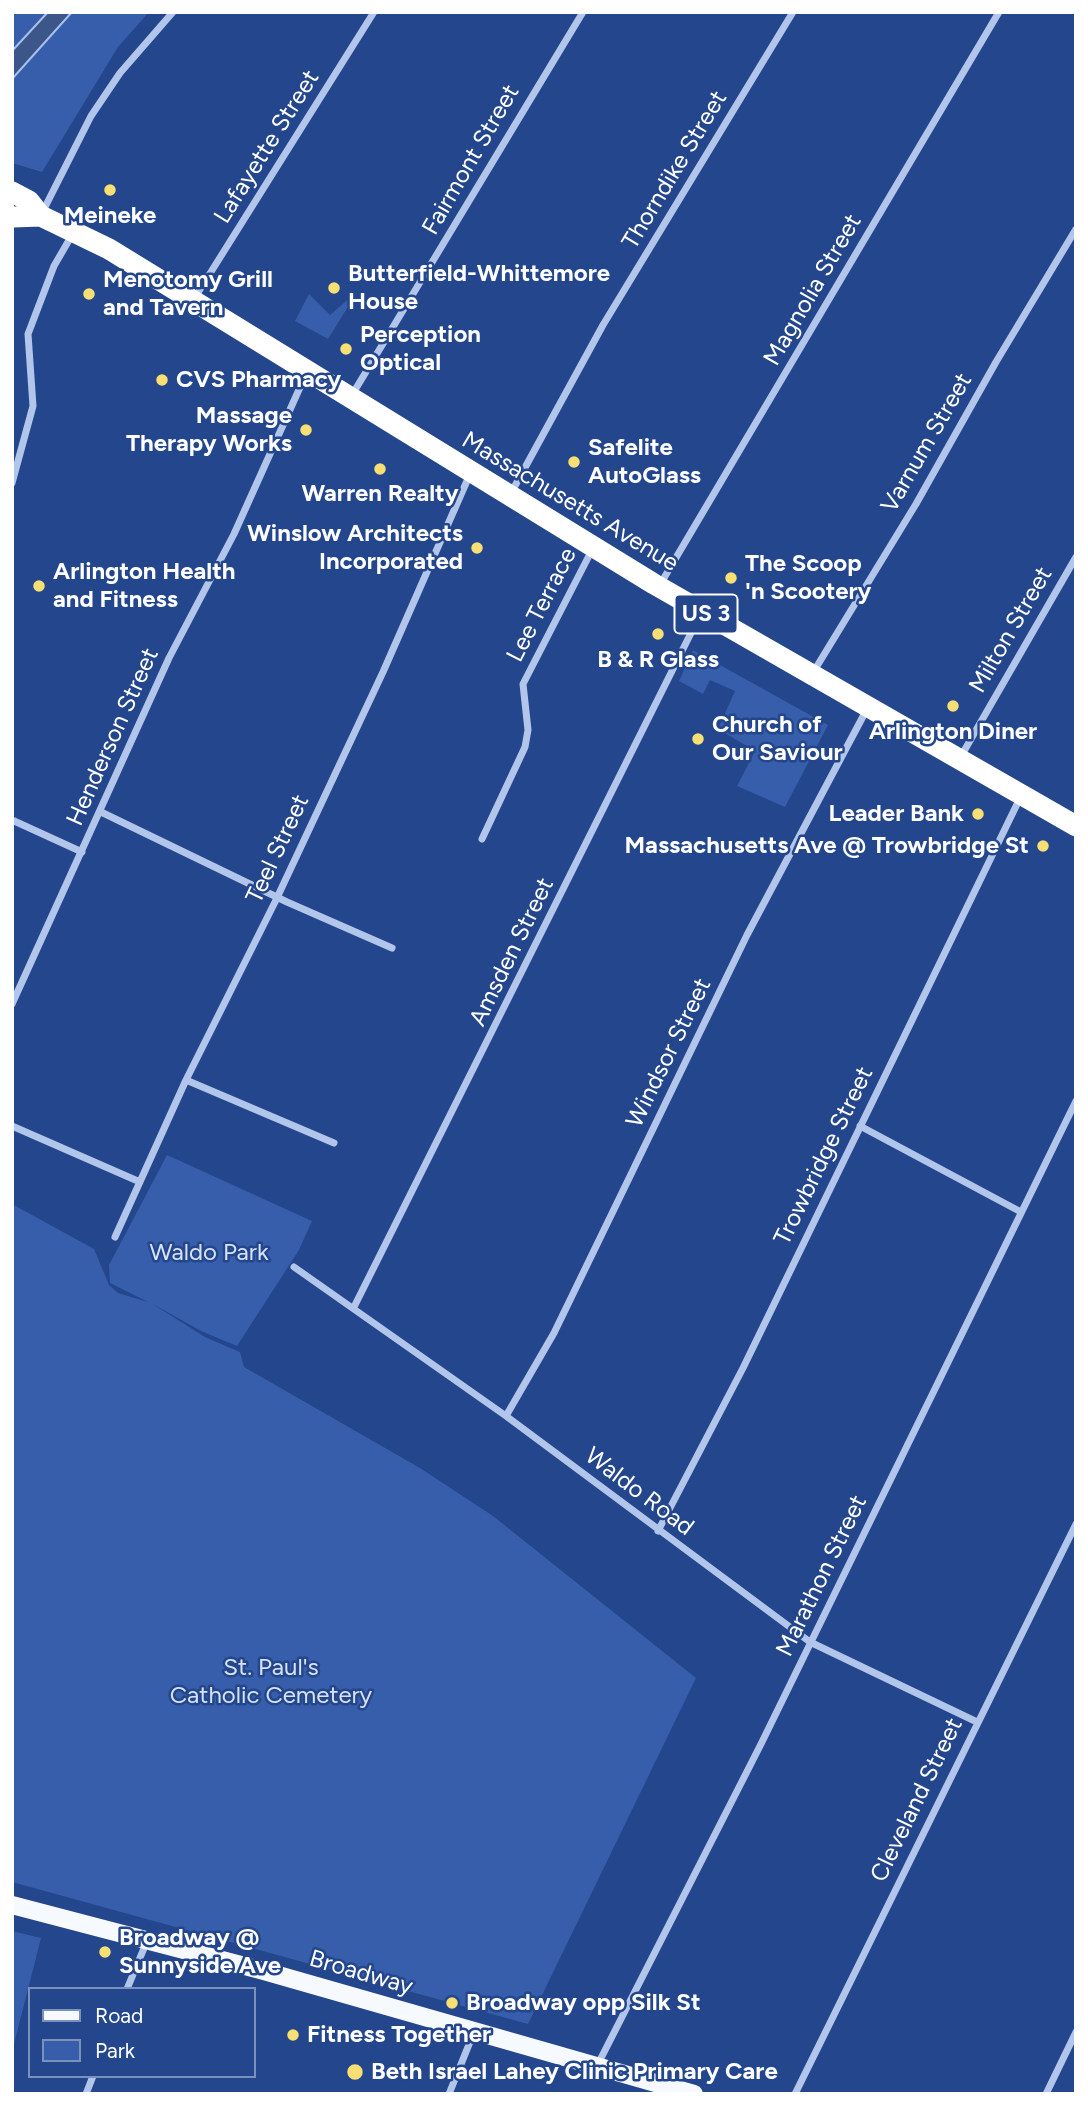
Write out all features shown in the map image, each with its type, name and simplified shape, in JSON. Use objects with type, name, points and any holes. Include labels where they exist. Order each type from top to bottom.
[{"type":"highway","name":"Massachusetts Avenue","points":[[12,192],[29,201],[41,216],[74,232],[192,301],[470,474],[659,587],[1076,827]]},
{"type":"highway","name":"Massachusetts Avenue","points":[[12,217],[41,216]]},
{"type":"main road","name":"Broadway","points":[[12,1905],[475,2031],[693,2094]]},
{"type":"street","points":[[41,216],[76,142],[97,106],[120,74],[173,12]]},
{"type":"street","name":"Lafayette Street","points":[[192,301],[374,12]]},
{"type":"street","name":"Fairmont Street","points":[[350,399],[583,12]]},
{"type":"street","name":"Thorndike Street","points":[[510,496],[603,326],[793,12]]},
{"type":"street","name":"Magnolia Street","points":[[659,587],[999,12]]},
{"type":"street","name":"Varnum Street","points":[[812,675],[1076,229]]},
{"type":"street","points":[[12,483],[33,406],[28,334],[54,266],[74,232]]},
{"type":"street","name":"Henderson Street","points":[[12,1004],[169,658],[234,534],[307,373]]},
{"type":"street","name":"Teel Street","points":[[115,1237],[187,1080],[277,897],[470,474]]},
{"type":"street","name":"Lee Terrace","points":[[482,839],[525,747],[528,730],[523,684],[593,547]]},
{"type":"street","name":"Milton Street","points":[[959,758],[1076,557]]},
{"type":"street","name":"Amsden Street","points":[[354,1307],[702,612]]},
{"type":"street","name":"Windsor Street","points":[[506,1416],[554,1332],[747,935],[868,707]]},
{"type":"street","name":"Trowbridge Street","points":[[658,1531],[743,1368],[1022,795]]},
{"type":"street","points":[[101,812],[277,897],[392,948]]},
{"type":"street","points":[[12,820],[82,852]]},
{"type":"street","points":[[187,1080],[334,1143]]},
{"type":"street","name":"Marathon Street","points":[[597,2066],[810,1642],[1076,1101]]},
{"type":"street","points":[[12,1126],[140,1182]]},
{"type":"street","points":[[860,1126],[1021,1212]]},
{"type":"street","name":"Waldo Road","points":[[294,1267],[506,1416],[810,1642],[977,1722]]},
{"type":"street","name":"Cleveland Street","points":[[794,2094],[1076,1524]]},
{"type":"street","points":[[128,1987],[147,1940]]},
{"type":"street","points":[[449,2094],[475,2031]]},
{"type":"street","points":[[1046,2094],[1076,2032]]},
{"type":"green space","points":[[12,12],[48,12],[12,51]]},
{"type":"green space","points":[[72,12],[149,12],[118,47],[42,172],[12,163],[12,79]]},
{"type":"green space","points":[[309,294],[330,315],[354,297],[328,339],[295,321]]},
{"type":"green space","points":[[693,650],[828,725],[785,807],[737,786],[755,751],[718,729],[735,691],[710,680],[703,694],[679,681]]},
{"type":"green space","name":"St. Paul's Catholic Cemetery","points":[[167,1155],[312,1221],[299,1250],[237,1346],[201,1331],[151,1303],[205,1337],[240,1352],[244,1367],[420,1468],[493,1516],[696,1678],[528,2024],[12,1882],[12,1204],[94,1249],[109,1285],[118,1293],[148,1302],[110,1283],[109,1265]]},
{"type":"green space","points":[[12,1931],[41,1938],[12,2052]]},
{"type":"shaded area","points":[[48,12],[72,12],[12,79],[12,51]]},
{"type":"place","name":"Meineke","points":[[110,190]]},
{"type":"place","name":"Butterfield-Whittemore House","points":[[334,288]]},
{"type":"place","name":"Menotomy Grill and Tavern","points":[[89,294]]},
{"type":"place","name":"Perception Optical","points":[[346,349]]},
{"type":"place","name":"CVS Pharmacy","points":[[162,380]]},
{"type":"place","name":"Massage Therapy Works","points":[[306,430]]},
{"type":"place","name":"Safelite AutoGlass","points":[[574,462]]},
{"type":"place","name":"Warren Realty","points":[[380,469]]},
{"type":"place","name":"Winslow Architects Incorporated","points":[[477,548]]},
{"type":"place","name":"The Scoop 'n Scootery","points":[[731,578]]},
{"type":"place","name":"Arlington Health and Fitness","points":[[39,586]]},
{"type":"place","name":"B & R Glass","points":[[658,634]]},
{"type":"place","name":"Arlington Diner","points":[[953,706]]},
{"type":"place","name":"Church of Our Saviour","points":[[698,739]]},
{"type":"place","name":"Leader Bank","points":[[978,814]]},
{"type":"place","name":"Massachusetts Ave @ Trowbridge St","points":[[1043,846]]},
{"type":"place","name":"Broadway @ Sunnyside Ave","points":[[105,1952]]},
{"type":"place","name":"Broadway opp Silk St","points":[[452,2003]]},
{"type":"place","name":"Fitness Together","points":[[293,2035]]},
{"type":"place","name":"Beth Israel Lahey Clinic Primary Care","points":[[355,2072]]},
{"type":"park label","name":"Waldo Park","points":[[209,1253]]}]
